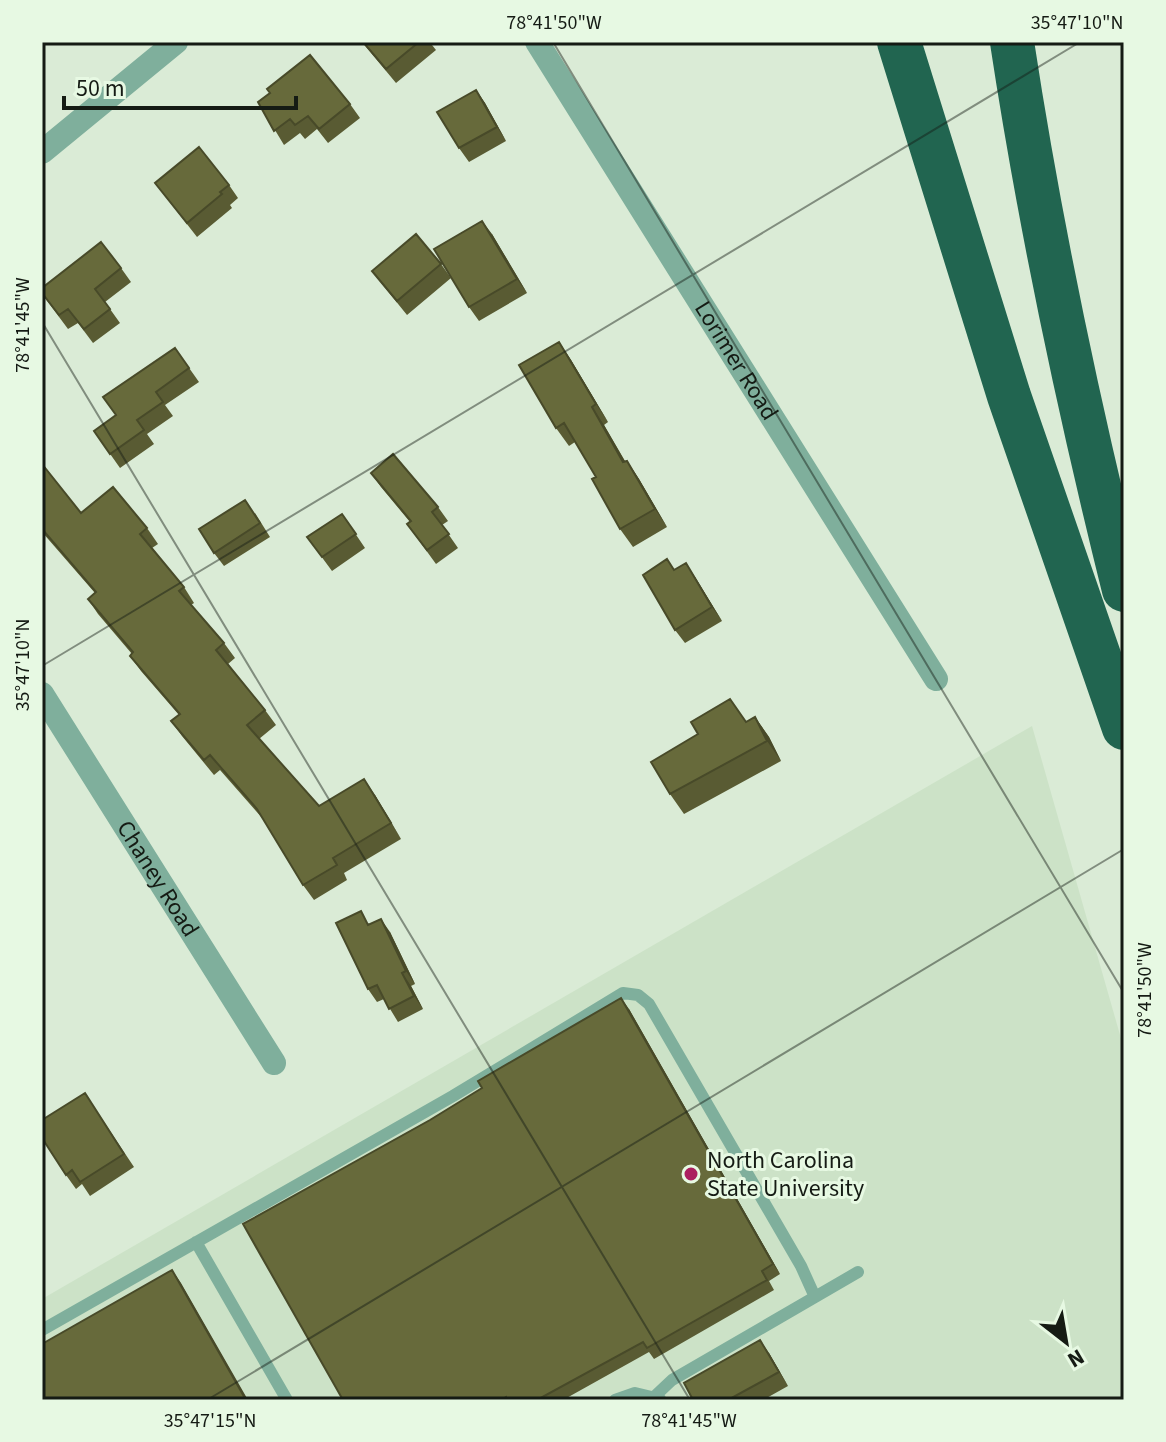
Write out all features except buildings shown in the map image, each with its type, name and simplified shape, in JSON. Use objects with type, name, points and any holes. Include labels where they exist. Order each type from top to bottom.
[{"type":"highway","points":[[899,42],[1009,396],[1124,728]]},
{"type":"highway","points":[[1012,42],[1032,175],[1090,454],[1124,590]]},
{"type":"street","points":[[42,152],[176,42]]},
{"type":"street","name":"Lorimer Road","points":[[537,42],[936,679]]},
{"type":"street","name":"Chaney Road","points":[[42,694],[274,1063]]},
{"type":"lane","points":[[42,1330],[453,1096],[623,993],[638,995],[649,1004],[801,1266],[815,1297]]},
{"type":"lane","points":[[196,1242],[287,1400]]},
{"type":"lane","points":[[615,1400],[635,1393],[658,1398],[672,1380],[858,1272]]},
{"type":"shaded area","name":"North Carolina State University","points":[[1032,726],[1124,1049],[1124,1400],[42,1400],[42,1299]]},
{"type":"place","name":"North Carolina State University","points":[[691,1174]]}]
